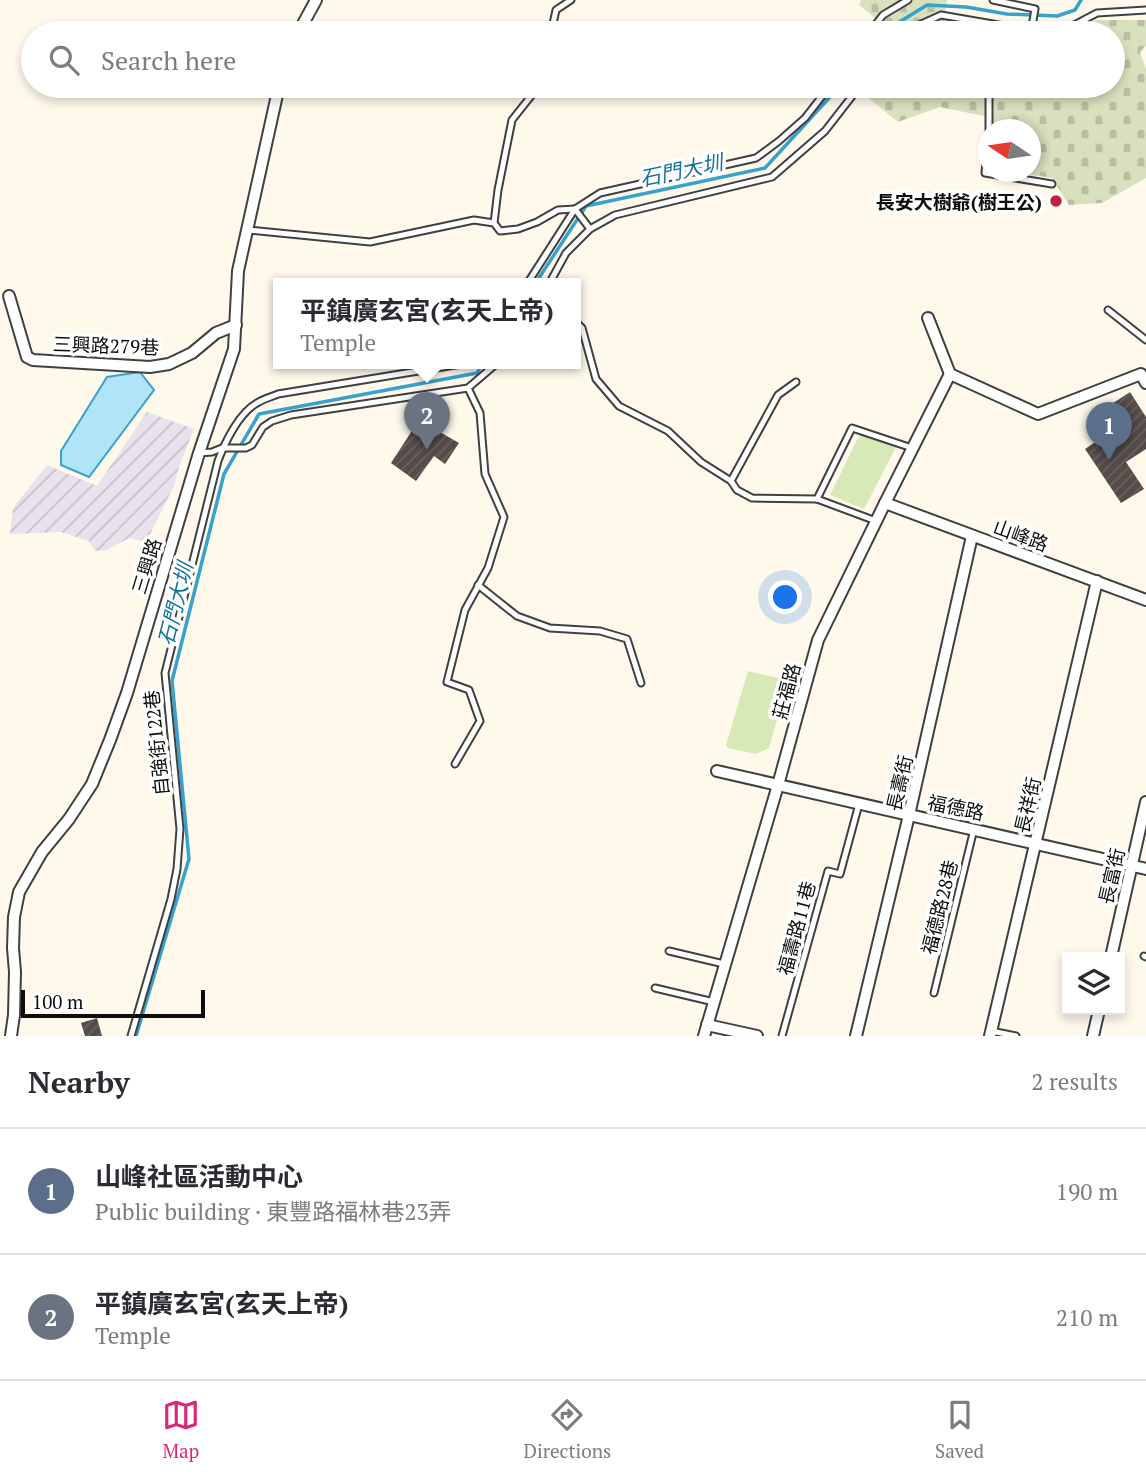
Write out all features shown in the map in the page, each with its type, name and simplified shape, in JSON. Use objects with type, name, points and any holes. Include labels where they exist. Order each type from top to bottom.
[{"type":"street","points":[[305,21],[316,0]]},
{"type":"street","name":"三興路","points":[[11,1036],[15,972],[13,917],[19,892],[42,852],[69,819],[92,784],[127,693],[199,453],[234,349],[238,271],[276,98]]},
{"type":"street","name":"三興路279巷","points":[[9,296],[27,357],[33,360],[150,367],[169,364],[192,353],[216,333],[236,325]]},
{"type":"street","points":[[928,318],[950,373],[1038,415],[1144,376]]},
{"type":"street","name":"莊福路","points":[[706,1031],[818,640],[950,373]]},
{"type":"street","name":"山峰路","points":[[885,503],[1146,600]]},
{"type":"street","name":"長壽街","points":[[856,1036],[972,536]]},
{"type":"street","name":"長祥街","points":[[991,1034],[1097,581]]},
{"type":"street","name":"福德路","points":[[717,771],[1146,869]]},
{"type":"street","name":"長富街","points":[[1112,952],[1146,802]]},
{"type":"street","points":[[1093,1036],[1098,1015]]},
{"type":"street","points":[[706,1031],[757,1036]]},
{"type":"lane","points":[[554,21],[556,10],[571,0]]},
{"type":"lane","points":[[878,21],[883,15],[908,0]]},
{"type":"lane","points":[[993,0],[1034,10],[1032,21]]},
{"type":"lane","points":[[1082,21],[1097,13],[1146,10]]},
{"type":"lane","points":[[928,21],[941,15],[980,21]]},
{"type":"lane","points":[[529,98],[512,120],[494,223],[500,231],[517,229],[558,210],[576,210]]},
{"type":"lane","points":[[531,278],[576,210],[600,193],[756,158],[805,118],[821,98]]},
{"type":"lane","points":[[552,278],[566,253],[588,227],[615,215],[772,177],[825,131],[851,98]]},
{"type":"lane","points":[[989,98],[989,119]]},
{"type":"lane","points":[[1040,182],[1052,184]]},
{"type":"lane","points":[[576,210],[588,227]]},
{"type":"lane","points":[[248,230],[370,242],[474,220],[494,223]]},
{"type":"lane","points":[[1108,310],[1146,340]]},
{"type":"lane","points":[[581,327],[596,379],[619,405],[668,431],[701,462],[731,481],[737,490],[752,498],[817,499],[876,521]]},
{"type":"lane","name":"自強街122巷","points":[[131,1036],[171,899],[177,869],[180,830],[165,673],[218,461],[232,430],[254,405],[278,394],[430,369]]},
{"type":"lane","points":[[199,453],[251,445],[263,427],[291,415],[468,388],[490,369]]},
{"type":"lane","points":[[731,481],[778,395],[796,382]]},
{"type":"lane","points":[[455,764],[480,721],[469,690],[447,682],[465,610],[488,568],[504,517],[485,474],[480,413],[468,388]]},
{"type":"lane","points":[[817,499],[852,428],[912,448]]},
{"type":"lane","points":[[478,585],[517,616],[550,628],[600,631],[627,639],[641,683]]},
{"type":"lane","name":"福壽路11巷","points":[[782,1036],[828,871],[841,874],[859,804]]},
{"type":"lane","name":"福德路28巷","points":[[934,993],[975,829]]},
{"type":"lane","points":[[669,951],[724,964]]},
{"type":"lane","points":[[655,988],[714,1002]]},
{"type":"lane","points":[[991,1034],[1016,1036]]},
{"type":"shaded area","points":[[147,412],[194,429],[174,486],[146,542],[129,538],[107,550],[95,551],[89,541],[61,532],[10,534],[13,508],[47,465],[97,486]]},
{"type":"green space","points":[[861,0],[947,0],[944,21],[879,21],[859,5]]},
{"type":"green space","points":[[1146,20],[1146,46],[1140,52],[1146,69],[1146,178],[1102,203],[1069,205],[1052,178],[1041,176],[1041,119],[993,119],[940,107],[898,122],[868,98],[1125,98],[1125,21],[1094,21]]},
{"type":"green space","points":[[860,434],[896,447],[864,509],[830,495]]},
{"type":"green space","points":[[748,671],[786,680],[787,684],[769,748],[756,754],[728,748],[726,745]]},
{"type":"water","points":[[140,372],[154,390],[89,477],[61,465],[61,451],[107,377]]},
{"type":"building","points":[[1130,392],[1146,417],[1146,449],[1126,462],[1144,489],[1121,503],[1085,449],[1110,432],[1098,413]]},
{"type":"building","points":[[419,420],[459,443],[445,464],[434,456],[416,481],[391,463]]},
{"type":"building","points":[[97,1018],[102,1036],[85,1036],[81,1023]]},
{"type":"waterway","name":"石門大圳","points":[[901,21],[927,5],[966,7],[1007,14],[1057,16],[1075,10],[1081,0]]},
{"type":"waterway","name":"石門大圳","points":[[539,278],[586,206],[765,168],[829,98]]},
{"type":"waterway","name":"石門大圳","points":[[136,1036],[189,859],[172,681],[224,474],[259,414],[477,373],[479,369]]},
{"type":"place","name":"長安大樹爺(樹王公)","points":[[1056,201]]},
{"type":"place","name":"平鎮廣玄宮(玄天上帝)","points":[[427,450]]},
{"type":"place","name":"山峰社區活動中心","points":[[1109,460]]}]
